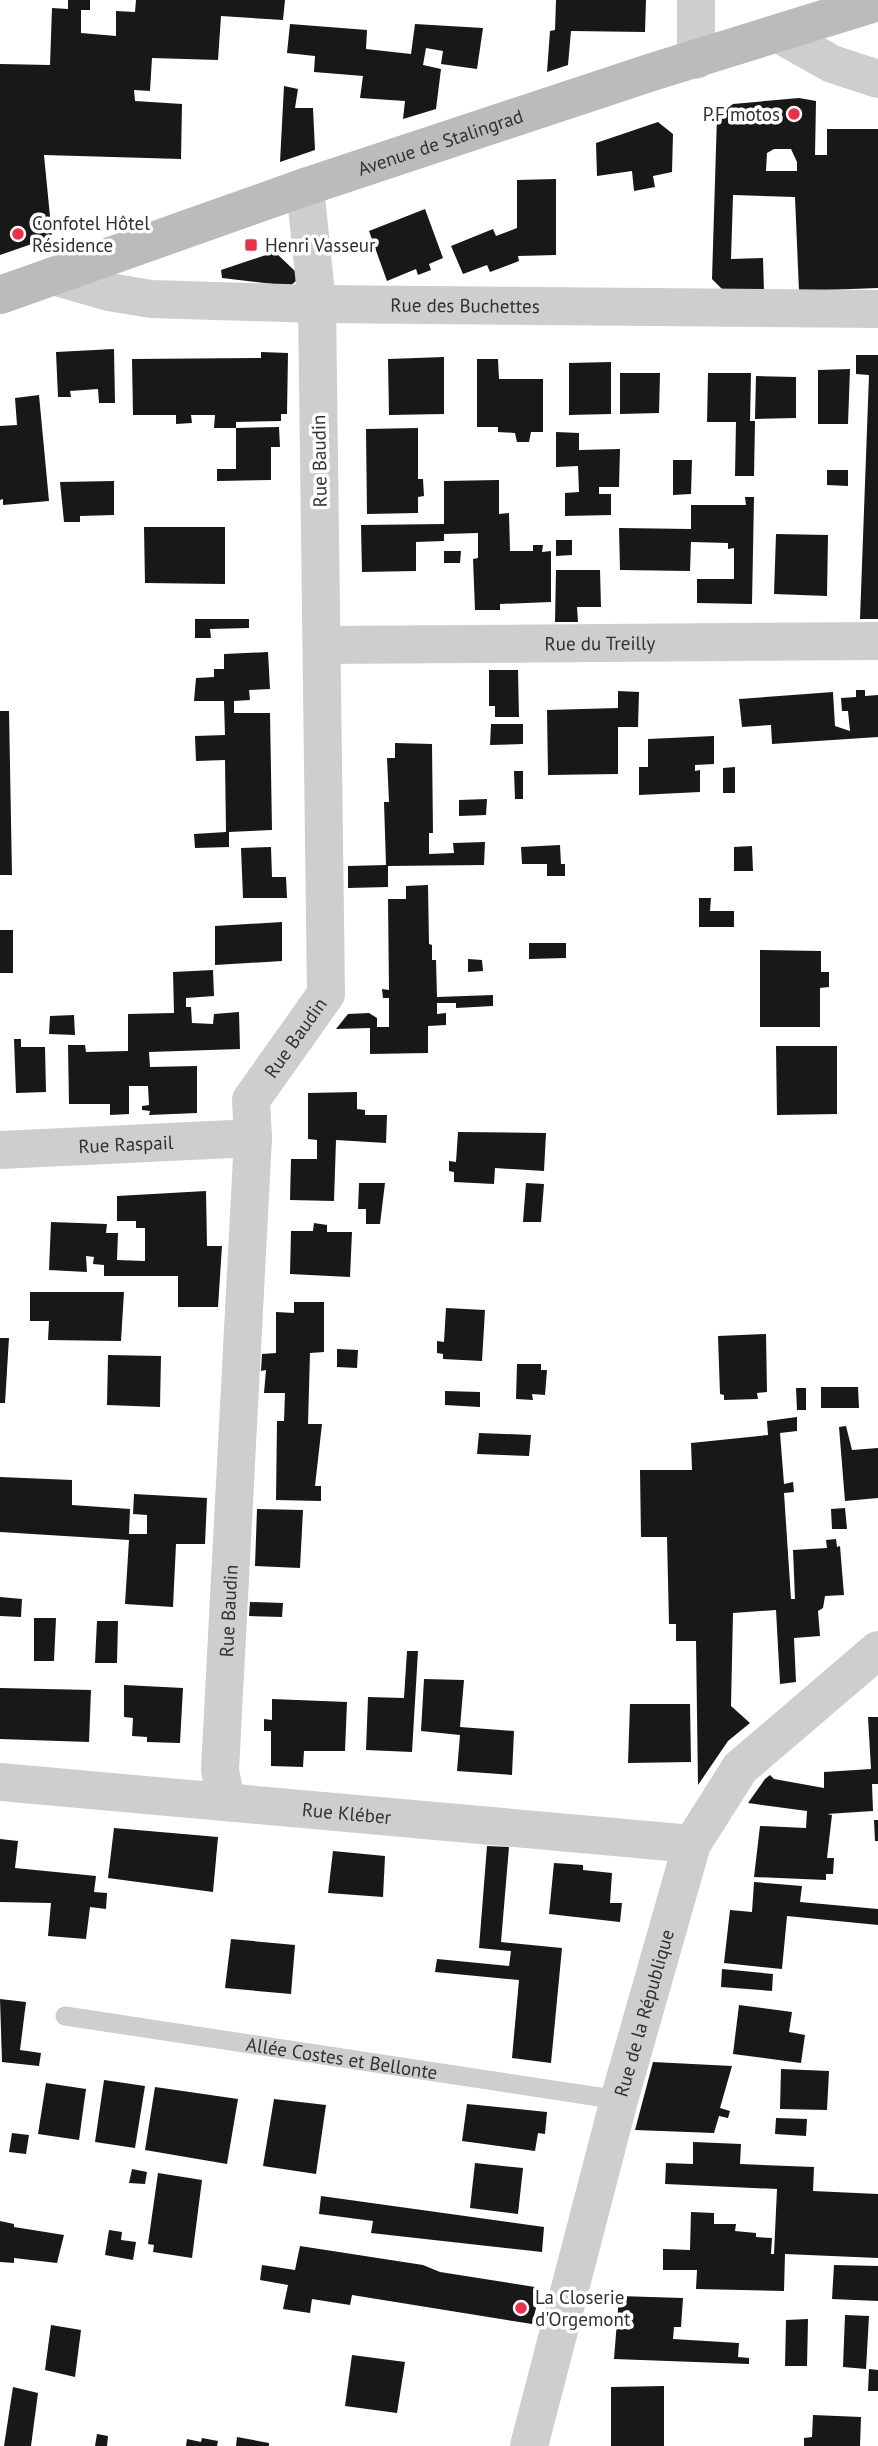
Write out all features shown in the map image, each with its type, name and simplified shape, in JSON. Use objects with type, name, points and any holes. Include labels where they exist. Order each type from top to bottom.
[{"type":"main road","name":"Avenue de Stalingrad","points":[[0,295],[305,187],[878,2]]},
{"type":"street","points":[[695,0],[696,60]]},
{"type":"street","points":[[779,34],[832,64],[878,79]]},
{"type":"street","name":"Rue Baudin","points":[[226,1801],[220,1770],[253,1138],[251,1100],[326,994],[317,304],[305,187]]},
{"type":"street","name":"Rue des Buchettes","points":[[53,276],[109,292],[151,299],[317,304],[878,309]]},
{"type":"street","name":"Rue du Treilly","points":[[322,645],[878,640]]},
{"type":"street","name":"Rue Raspail","points":[[0,1150],[253,1138]]},
{"type":"street","name":"Rue de la République","points":[[529,2446],[619,2100],[692,1844],[740,1768],[878,1650]]},
{"type":"street","name":"Rue Kléber","points":[[0,1782],[692,1844]]},
{"type":"lane","name":"Allée Costes et Bellonte","points":[[65,2016],[619,2100]]},
{"type":"building","points":[[68,0],[90,0],[90,10],[81,10],[81,33],[116,36],[116,11],[135,12],[136,0],[285,0],[283,20],[221,16],[218,60],[152,58],[150,91],[134,90],[135,101],[182,104],[181,159],[44,155],[52,237],[0,255],[0,64],[50,65],[52,8],[68,9]]},
{"type":"building","points":[[556,0],[646,0],[645,32],[571,31],[568,65],[547,72],[550,31],[555,30]]},
{"type":"building","points":[[290,24],[367,30],[366,49],[411,54],[415,24],[483,28],[477,69],[441,64],[443,51],[426,48],[423,65],[441,69],[436,109],[403,119],[405,101],[360,98],[363,76],[314,72],[315,56],[287,53]]},
{"type":"building","points":[[284,86],[298,89],[295,108],[313,108],[315,150],[280,162]]},
{"type":"building","points":[[799,98],[816,101],[815,155],[827,155],[827,129],[878,129],[878,288],[799,291],[795,197],[733,195],[731,259],[763,258],[764,292],[726,293],[712,279],[717,116],[733,104]],"holes":[[[774,149],[791,149],[797,162],[797,171],[766,171],[767,153]]]},
{"type":"building","points":[[658,122],[673,134],[672,172],[653,176],[655,187],[634,191],[632,171],[597,176],[596,143]]},
{"type":"building","points":[[556,179],[556,255],[518,256],[519,261],[490,272],[487,265],[463,274],[451,246],[493,229],[496,236],[517,228],[517,180]]},
{"type":"building","points":[[425,209],[443,258],[429,264],[431,270],[418,275],[416,269],[387,281],[369,231]]},
{"type":"building","points":[[275,252],[297,273],[296,281],[290,286],[222,278],[221,270]]},
{"type":"building","points":[[114,349],[115,403],[99,403],[98,389],[70,391],[71,397],[58,397],[56,352]]},
{"type":"building","points":[[261,352],[288,353],[287,414],[281,414],[281,421],[236,422],[236,428],[214,428],[215,415],[191,415],[192,423],[176,424],[176,415],[133,415],[132,359],[261,358]]},
{"type":"building","points":[[856,355],[878,355],[878,619],[860,619],[869,375],[856,374]]},
{"type":"building","points":[[444,357],[444,414],[389,415],[388,359]]},
{"type":"building","points":[[477,359],[498,359],[499,379],[543,379],[543,432],[531,432],[529,442],[517,442],[515,433],[498,432],[498,427],[477,427]]},
{"type":"building","points":[[611,362],[611,414],[569,415],[569,363]]},
{"type":"building","points":[[850,369],[848,424],[818,424],[818,370]]},
{"type":"building","points":[[620,373],[660,373],[659,413],[620,414]]},
{"type":"building","points":[[708,373],[751,373],[750,421],[755,421],[754,476],[735,476],[736,422],[707,422]]},
{"type":"building","points":[[756,376],[796,377],[796,418],[755,419]]},
{"type":"building","points":[[39,395],[49,501],[3,505],[3,499],[0,500],[0,426],[17,425],[15,398]]},
{"type":"building","points":[[279,427],[280,447],[271,447],[271,480],[217,481],[217,469],[236,469],[236,428]]},
{"type":"building","points":[[418,428],[418,479],[423,479],[424,496],[418,497],[418,513],[367,514],[366,429]]},
{"type":"building","points":[[556,432],[579,433],[579,450],[620,449],[619,487],[599,487],[599,494],[611,494],[611,515],[565,516],[565,493],[579,492],[578,466],[556,467]]},
{"type":"building","points":[[673,460],[692,460],[691,494],[673,495]]},
{"type":"building","points":[[827,470],[848,470],[848,486],[827,485]]},
{"type":"building","points":[[499,480],[499,514],[509,513],[510,551],[533,551],[533,545],[543,545],[542,552],[551,551],[551,602],[500,604],[500,610],[475,610],[473,559],[478,558],[478,533],[444,534],[444,541],[416,542],[416,571],[362,572],[361,525],[444,524],[444,481]]},
{"type":"building","points":[[114,481],[114,515],[80,516],[80,522],[64,522],[60,482]]},
{"type":"building","points":[[745,497],[754,497],[752,604],[697,603],[697,579],[734,579],[734,548],[728,549],[728,543],[691,542],[690,571],[620,570],[619,528],[691,529],[691,505],[746,505]]},
{"type":"building","points":[[144,527],[225,527],[225,584],[145,583]]},
{"type":"building","points":[[776,534],[828,535],[827,596],[774,594]]},
{"type":"building","points":[[556,540],[572,540],[572,555],[556,556]]},
{"type":"building","points":[[444,551],[461,551],[460,563],[444,563]]},
{"type":"building","points":[[556,570],[600,570],[601,607],[577,607],[578,622],[555,622]]},
{"type":"building","points":[[195,619],[249,619],[249,628],[210,629],[211,638],[195,638]]},
{"type":"building","points":[[268,652],[270,689],[249,690],[250,700],[234,701],[234,713],[270,713],[272,830],[229,832],[229,847],[195,848],[194,834],[226,832],[225,760],[196,761],[195,736],[225,735],[224,701],[194,701],[196,678],[214,677],[214,669],[224,669],[224,654]]},
{"type":"building","points":[[489,670],[518,670],[519,717],[495,717],[495,706],[489,706]]},
{"type":"building","points":[[856,690],[865,690],[865,696],[878,695],[878,737],[772,744],[771,725],[742,727],[739,699],[833,692],[835,726],[850,731],[848,711],[842,711],[841,698],[856,697]]},
{"type":"building","points":[[618,691],[639,692],[638,727],[618,727],[618,774],[548,775],[547,710],[618,708]]},
{"type":"building","points":[[0,711],[9,711],[12,875],[0,875]]},
{"type":"building","points":[[491,724],[523,724],[523,744],[490,745]]},
{"type":"building","points":[[714,736],[714,764],[695,765],[695,771],[700,770],[700,792],[639,795],[639,767],[648,767],[648,739]]},
{"type":"building","points":[[395,743],[432,744],[433,833],[429,833],[429,854],[454,853],[453,843],[485,842],[484,865],[388,866],[388,887],[348,888],[348,866],[386,865],[384,802],[389,802],[387,758],[395,758]]},
{"type":"building","points":[[735,767],[735,793],[723,793],[723,768]]},
{"type":"building","points":[[514,771],[523,771],[523,799],[515,799]]},
{"type":"building","points":[[487,799],[486,815],[459,816],[459,800]]},
{"type":"building","points":[[560,845],[565,876],[547,876],[547,864],[522,864],[521,847]]},
{"type":"building","points":[[752,846],[753,871],[734,871],[734,847]]},
{"type":"building","points":[[271,847],[272,877],[286,877],[287,898],[243,898],[241,848]]},
{"type":"building","points":[[428,885],[429,944],[432,945],[432,960],[436,960],[437,997],[493,995],[493,1006],[456,1008],[456,1003],[437,1003],[437,1014],[446,1013],[446,1025],[428,1026],[428,1053],[370,1054],[370,1028],[336,1029],[348,1014],[369,1013],[377,1018],[377,1027],[389,1027],[389,998],[383,998],[382,989],[389,990],[388,899],[406,899],[406,886]]},
{"type":"building","points":[[699,898],[711,898],[710,911],[734,911],[734,927],[699,927]]},
{"type":"building","points":[[282,922],[282,961],[215,965],[215,926]]},
{"type":"building","points":[[0,930],[13,930],[13,973],[0,973]]},
{"type":"building","points":[[529,943],[566,943],[566,958],[529,959]]},
{"type":"building","points":[[760,950],[821,951],[821,972],[829,972],[829,987],[820,988],[820,1027],[760,1027]]},
{"type":"building","points":[[468,959],[482,960],[483,971],[468,972]]},
{"type":"building","points":[[213,970],[214,996],[186,998],[186,1007],[191,1007],[192,1023],[213,1024],[214,1014],[239,1012],[240,1049],[149,1052],[150,1067],[197,1066],[197,1113],[149,1115],[150,1111],[142,1110],[142,1106],[149,1105],[148,1086],[129,1086],[129,1114],[110,1115],[110,1104],[69,1104],[68,1045],[85,1045],[86,1052],[128,1051],[128,1014],[174,1013],[173,972]]},
{"type":"building","points":[[74,1015],[75,1035],[49,1034],[50,1016]]},
{"type":"building","points":[[14,1039],[21,1039],[21,1047],[45,1047],[46,1092],[16,1093]]},
{"type":"building","points":[[776,1046],[837,1046],[837,1114],[777,1115]]},
{"type":"building","points":[[357,1092],[357,1109],[365,1110],[365,1115],[387,1115],[386,1143],[336,1140],[334,1201],[290,1200],[291,1159],[317,1159],[317,1140],[308,1139],[308,1093]]},
{"type":"building","points":[[458,1132],[546,1133],[544,1171],[495,1168],[494,1184],[454,1182],[454,1172],[449,1171],[449,1161],[456,1162]]},
{"type":"building","points":[[359,1183],[385,1183],[380,1224],[366,1224],[366,1209],[358,1209]]},
{"type":"building","points":[[526,1183],[544,1184],[541,1222],[523,1222]]},
{"type":"building","points":[[206,1191],[207,1246],[222,1246],[218,1307],[178,1307],[178,1276],[104,1276],[104,1265],[93,1264],[94,1257],[86,1256],[87,1272],[49,1270],[51,1222],[107,1224],[106,1233],[118,1233],[117,1260],[145,1261],[145,1228],[136,1228],[136,1221],[117,1221],[117,1196]]},
{"type":"building","points":[[314,1223],[327,1225],[327,1232],[352,1232],[350,1277],[290,1274],[291,1231],[313,1231]]},
{"type":"building","points":[[30,1292],[124,1292],[121,1341],[48,1340],[49,1321],[30,1321]]},
{"type":"building","points":[[294,1302],[324,1302],[324,1352],[310,1353],[308,1424],[322,1424],[315,1486],[321,1486],[321,1501],[276,1500],[277,1421],[284,1421],[285,1393],[264,1393],[266,1370],[261,1371],[262,1354],[276,1353],[276,1312],[294,1313]]},
{"type":"building","points":[[446,1308],[485,1310],[482,1361],[443,1359],[443,1354],[437,1353],[437,1341],[444,1342]]},
{"type":"building","points":[[766,1334],[767,1392],[757,1393],[758,1399],[724,1400],[724,1395],[720,1394],[718,1336]]},
{"type":"building","points":[[0,1338],[9,1338],[5,1403],[0,1403]]},
{"type":"building","points":[[337,1349],[358,1350],[357,1368],[337,1367]]},
{"type":"building","points":[[108,1355],[161,1356],[160,1407],[107,1405]]},
{"type":"building","points":[[517,1364],[541,1364],[541,1370],[547,1370],[545,1395],[532,1394],[533,1400],[516,1399]]},
{"type":"building","points":[[821,1387],[858,1387],[859,1408],[821,1408]]},
{"type":"building","points":[[796,1388],[806,1388],[806,1410],[797,1410]]},
{"type":"building","points":[[445,1391],[480,1392],[480,1407],[445,1405]]},
{"type":"building","points":[[797,1417],[797,1431],[780,1433],[784,1484],[793,1482],[794,1492],[784,1493],[791,1599],[795,1599],[793,1550],[827,1548],[826,1540],[836,1539],[837,1547],[840,1546],[844,1595],[825,1596],[823,1608],[818,1611],[820,1636],[794,1638],[796,1682],[780,1684],[776,1610],[733,1613],[731,1706],[750,1723],[728,1741],[698,1785],[696,1641],[676,1641],[676,1624],[669,1624],[667,1537],[641,1537],[640,1470],[692,1470],[691,1443],[768,1435],[767,1421]]},
{"type":"building","points":[[846,1426],[852,1450],[878,1448],[878,1498],[845,1501],[839,1427]]},
{"type":"building","points":[[479,1433],[531,1435],[529,1456],[477,1454]]},
{"type":"building","points":[[0,1477],[72,1480],[72,1505],[130,1509],[129,1534],[147,1534],[147,1515],[133,1514],[134,1494],[207,1498],[205,1544],[176,1544],[173,1607],[125,1604],[129,1540],[0,1532]]},
{"type":"building","points":[[845,1508],[847,1529],[832,1529],[831,1509]]},
{"type":"building","points":[[257,1509],[303,1510],[300,1568],[255,1566]]},
{"type":"building","points":[[0,1597],[22,1599],[21,1617],[0,1616]]},
{"type":"building","points":[[250,1602],[283,1603],[282,1617],[249,1616]]},
{"type":"building","points":[[34,1618],[56,1618],[54,1661],[34,1661]]},
{"type":"building","points":[[97,1621],[118,1621],[117,1663],[95,1663]]},
{"type":"building","points":[[407,1651],[418,1651],[412,1752],[366,1750],[368,1697],[404,1698]]},
{"type":"building","points":[[424,1679],[464,1680],[460,1727],[514,1731],[512,1775],[457,1771],[460,1735],[421,1731]]},
{"type":"building","points":[[124,1685],[183,1688],[180,1743],[147,1742],[147,1737],[132,1736],[133,1718],[124,1717]]},
{"type":"building","points":[[0,1688],[91,1690],[89,1742],[0,1739]]},
{"type":"building","points":[[272,1699],[347,1702],[345,1751],[304,1751],[303,1767],[271,1766],[271,1731],[264,1731],[264,1719],[272,1720]]},
{"type":"building","points":[[630,1704],[690,1704],[691,1762],[628,1763]]},
{"type":"building","points":[[868,1717],[878,1717],[878,1784],[872,1784],[873,1811],[827,1814],[832,1815],[827,1858],[834,1858],[833,1874],[826,1874],[826,1880],[754,1877],[760,1826],[806,1828],[807,1811],[748,1803],[765,1779],[770,1775],[774,1779],[824,1788],[824,1772],[871,1769]]},
{"type":"building","points":[[874,1820],[878,1820],[878,1841],[875,1841]]},
{"type":"building","points":[[114,1828],[218,1837],[213,1892],[108,1878]]},
{"type":"building","points":[[0,1839],[18,1841],[15,1868],[96,1876],[94,1892],[107,1893],[106,1909],[90,1907],[86,1939],[48,1936],[51,1903],[0,1902]]},
{"type":"building","points":[[487,1846],[509,1847],[501,1942],[562,1948],[551,2063],[512,2058],[519,1980],[435,1972],[437,1959],[509,1966],[511,1951],[479,1948]]},
{"type":"building","points":[[333,1851],[385,1856],[383,1897],[328,1893]]},
{"type":"building","points":[[554,1863],[583,1865],[583,1870],[612,1873],[610,1903],[622,1903],[620,1922],[549,1914]]},
{"type":"building","points":[[754,1882],[802,1886],[800,1902],[878,1909],[878,1925],[787,1916],[782,1969],[724,1963],[730,1910],[752,1912]]},
{"type":"building","points":[[231,1939],[295,1945],[291,1994],[225,1988]]},
{"type":"building","points":[[722,1969],[773,1974],[772,1991],[721,1987]]},
{"type":"building","points":[[0,1999],[26,2002],[20,2050],[41,2053],[39,2066],[2,2062]]},
{"type":"building","points":[[739,2005],[792,2012],[789,2032],[805,2035],[801,2063],[733,2054]]},
{"type":"building","points":[[653,2062],[732,2066],[720,2108],[730,2111],[728,2118],[719,2116],[714,2133],[635,2130]]},
{"type":"building","points":[[781,2069],[829,2071],[827,2110],[780,2109]]},
{"type":"building","points":[[104,2080],[145,2086],[135,2148],[95,2142]]},
{"type":"building","points":[[46,2083],[86,2089],[79,2140],[38,2134]]},
{"type":"building","points":[[155,2087],[238,2099],[227,2164],[145,2150]]},
{"type":"building","points":[[274,2099],[326,2105],[316,2174],[263,2166]]},
{"type":"building","points":[[467,2104],[547,2112],[545,2134],[538,2133],[535,2151],[462,2141]]},
{"type":"building","points":[[776,2118],[807,2119],[806,2136],[775,2134]]},
{"type":"building","points":[[12,2133],[29,2135],[26,2154],[9,2152]]},
{"type":"building","points":[[693,2142],[741,2144],[740,2164],[814,2167],[813,2191],[878,2194],[878,2258],[785,2254],[784,2291],[696,2289],[697,2270],[663,2270],[663,2249],[690,2250],[691,2212],[714,2213],[714,2224],[736,2224],[735,2231],[772,2238],[771,2254],[774,2254],[777,2189],[665,2184],[666,2163],[693,2164]]},
{"type":"building","points":[[475,2163],[523,2168],[518,2214],[470,2208]]},
{"type":"building","points":[[132,2169],[147,2172],[145,2184],[129,2183]]},
{"type":"building","points":[[158,2173],[202,2180],[192,2258],[153,2252],[154,2245],[148,2244]]},
{"type":"building","points":[[321,2196],[544,2227],[542,2252],[371,2233],[373,2221],[319,2214]]},
{"type":"building","points":[[0,2221],[14,2224],[14,2227],[64,2235],[57,2263],[14,2258],[14,2263],[0,2262]]},
{"type":"building","points":[[109,2230],[122,2232],[121,2240],[136,2242],[133,2260],[105,2255]]},
{"type":"building","points":[[300,2246],[423,2265],[440,2272],[541,2288],[532,2324],[352,2295],[350,2305],[312,2299],[310,2313],[283,2309],[288,2285],[260,2280],[262,2265],[295,2270]]},
{"type":"building","points":[[834,2265],[878,2266],[878,2301],[832,2299]]},
{"type":"building","points":[[619,2296],[683,2298],[681,2327],[674,2327],[673,2339],[739,2343],[738,2357],[749,2358],[749,2364],[614,2359]]},
{"type":"building","points":[[845,2315],[869,2316],[866,2369],[843,2367]]},
{"type":"building","points":[[808,2319],[807,2366],[785,2366],[786,2320]]},
{"type":"building","points":[[51,2325],[81,2330],[75,2377],[45,2370]]},
{"type":"building","points":[[352,2355],[405,2362],[397,2413],[345,2406]]},
{"type":"building","points":[[869,2369],[878,2370],[878,2391],[868,2391]]},
{"type":"building","points":[[664,2386],[664,2446],[611,2446],[611,2387]]},
{"type":"building","points":[[13,2387],[38,2393],[31,2446],[4,2446]]},
{"type":"building","points":[[813,2415],[861,2417],[860,2446],[804,2446],[804,2438],[812,2437]]},
{"type":"building","points":[[97,2434],[108,2436],[107,2446],[95,2446]]},
{"type":"building","points":[[237,2437],[269,2443],[269,2446],[236,2446]]},
{"type":"building","points":[[202,2438],[218,2441],[217,2446],[186,2446],[187,2439],[201,2442]]},
{"type":"place","name":"P.F motos","points":[[794,114]]},
{"type":"place","name":"Confotel Hôtel Résidence","points":[[18,234]]},
{"type":"place","name":"Henri Vasseur","points":[[251,245]]},
{"type":"place","name":"La Closerie d'Orgemont","points":[[521,2308]]}]
